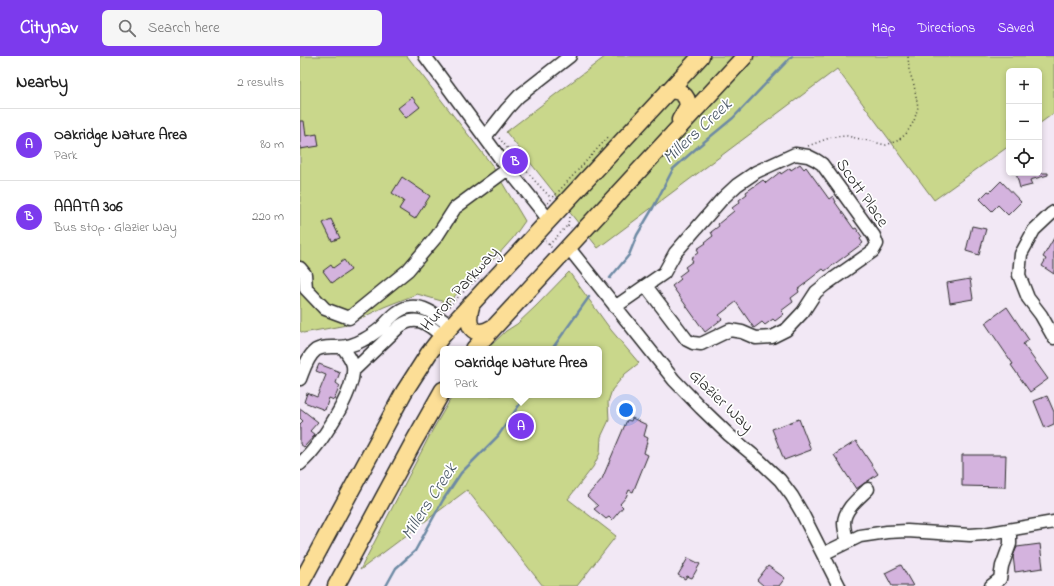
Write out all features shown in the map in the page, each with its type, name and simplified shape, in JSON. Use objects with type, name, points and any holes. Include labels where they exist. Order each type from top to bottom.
[{"type":"main road","name":"Huron Parkway","points":[[300,585],[404,392],[420,366],[446,331],[701,56]]},
{"type":"main road","points":[[477,346],[561,248],[667,140],[745,56]]},
{"type":"main road","points":[[667,140],[688,106],[687,99],[682,93],[676,90],[668,91]]},
{"type":"main road","points":[[472,303],[469,319],[472,327],[481,332],[492,328]]},
{"type":"main road","points":[[336,586],[440,395]]},
{"type":"street","points":[[425,56],[508,169],[549,220]]},
{"type":"street","points":[[485,137],[507,109],[520,96],[570,56]]},
{"type":"street","points":[[615,307],[664,273],[675,254],[722,199],[737,185],[756,172],[795,154]]},
{"type":"street","name":"Scott Place","points":[[646,286],[687,340],[693,343],[701,344],[730,330],[742,332],[756,338],[772,337],[786,330],[803,312],[816,292],[873,251],[877,244],[874,236],[822,164],[808,156],[795,154]]},
{"type":"street","points":[[300,268],[305,274],[306,289],[326,309],[349,318],[408,270],[437,236],[455,208],[508,169]]},
{"type":"street","points":[[1054,212],[1034,230],[1021,254],[1019,275],[1028,298],[1041,315],[1054,338]]},
{"type":"street","name":"Glazier Way","points":[[561,248],[615,307],[674,380],[700,408],[780,480],[792,496],[839,586]]},
{"type":"street","points":[[300,379],[307,362],[312,354],[318,349],[325,347],[343,347],[364,340],[380,329],[403,308],[418,307],[428,311],[446,331]]},
{"type":"street","points":[[353,371],[407,321],[422,321],[432,328],[446,331]]},
{"type":"street","points":[[300,464],[314,450],[321,440],[337,414],[348,391],[353,371],[351,361],[343,347]]},
{"type":"street","points":[[848,542],[844,522],[846,513],[868,489]]},
{"type":"street","points":[[823,554],[860,536],[887,532],[907,531],[970,535],[1054,522]]},
{"type":"street","points":[[991,586],[1000,579],[1002,566],[1010,544],[1010,530]]},
{"type":"path","points":[[795,154],[806,146],[832,137],[847,136],[886,145],[897,141],[906,134],[914,121],[918,107],[909,70],[908,56]]},
{"type":"path","points":[[549,201],[603,142]]},
{"type":"path","points":[[546,193],[551,198]]},
{"type":"path","points":[[549,245],[568,225],[570,214]]},
{"type":"path","points":[[568,225],[572,229]]},
{"type":"path","points":[[544,239],[549,245],[561,248]]},
{"type":"path","points":[[446,309],[465,289],[483,274]]},
{"type":"green space","points":[[300,56],[407,56],[491,164],[525,221],[513,238],[497,256],[475,275],[449,302],[417,294],[384,307],[347,325],[303,333],[300,331]]},
{"type":"green space","points":[[606,56],[1054,56],[1054,113],[1042,122],[1042,68],[1006,68],[1006,148],[934,200],[837,69],[598,248],[506,132]]},
{"type":"green space","points":[[569,272],[611,330],[639,363],[625,374],[612,390],[608,402],[609,420],[601,437],[600,453],[593,467],[568,499],[616,536],[577,586],[543,586],[467,490],[360,570],[432,431],[451,398],[602,398],[602,346],[490,346],[536,306]]},
{"type":"building","points":[[412,97],[420,107],[406,118],[398,108]]},
{"type":"building","points":[[300,121],[304,121],[306,136],[317,134],[319,146],[300,149]]},
{"type":"building","points":[[800,164],[804,169],[806,167],[829,199],[833,196],[835,202],[854,229],[856,228],[862,237],[860,239],[863,243],[825,271],[823,269],[798,289],[799,292],[791,298],[793,302],[781,311],[784,314],[775,321],[773,319],[765,325],[762,322],[754,328],[736,302],[719,315],[722,319],[705,332],[672,286],[681,279],[679,276],[687,270],[685,267],[693,261],[691,258],[699,252],[697,249],[713,236],[711,232],[734,211],[732,208],[747,194],[746,192],[763,180],[766,183],[780,172],[781,174],[790,168],[791,170]]},
{"type":"building","points":[[1042,173],[1048,173],[1048,175],[1030,180],[1032,185],[1020,188],[1017,176],[1042,176]]},
{"type":"building","points":[[402,177],[430,196],[415,219],[399,209],[404,201],[392,193]]},
{"type":"building","points":[[1001,181],[1021,202],[1008,215],[998,205],[992,211],[980,199]]},
{"type":"building","points":[[331,219],[340,238],[332,241],[323,223]]},
{"type":"building","points":[[972,226],[986,229],[979,255],[966,251]]},
{"type":"building","points":[[1054,238],[1054,274],[1042,266],[1046,259],[1043,257]]},
{"type":"building","points":[[344,260],[351,270],[332,283],[323,271],[331,265],[333,268]]},
{"type":"building","points":[[970,279],[973,299],[950,303],[947,283]]},
{"type":"building","points":[[1007,307],[1029,340],[1023,344],[1048,379],[1030,392],[985,323]]},
{"type":"building","points":[[319,364],[340,372],[336,383],[340,386],[334,400],[329,398],[325,410],[304,402],[307,393],[317,397],[326,375],[316,371]]},
{"type":"building","points":[[1047,396],[1054,412],[1054,424],[1045,428],[1034,401]]},
{"type":"building","points":[[300,408],[318,422],[310,431],[315,435],[304,447],[300,444],[300,424],[303,421],[300,418]]},
{"type":"building","points":[[632,418],[647,425],[644,436],[648,438],[644,453],[648,455],[633,492],[629,490],[626,497],[620,504],[623,507],[612,520],[609,517],[606,519],[594,509],[598,506],[587,496],[602,479],[627,420],[631,421]]},
{"type":"building","points":[[799,419],[811,450],[784,460],[772,429]]},
{"type":"building","points":[[856,441],[878,474],[856,489],[834,455]]},
{"type":"building","points":[[962,455],[1006,455],[1005,487],[962,486]]},
{"type":"building","points":[[1040,544],[1043,568],[1015,572],[1013,556],[1017,547]]},
{"type":"building","points":[[688,558],[700,564],[692,578],[687,576],[685,579],[678,575]]},
{"type":"building","points":[[901,565],[913,586],[892,586],[885,573]]},
{"type":"building","points":[[768,566],[785,578],[779,586],[764,586],[757,580]]},
{"type":"waterway","name":"Millers Creek","points":[[610,278],[629,255],[637,235],[673,169],[733,118],[792,56]]},
{"type":"waterway","name":"Millers Creek","points":[[554,346],[589,297]]},
{"type":"waterway","name":"Millers Creek","points":[[386,586],[396,568],[415,551],[443,500],[461,473],[498,436],[524,398]]},
{"type":"place","name":"AAATA 306","points":[[515,161]]},
{"type":"place","name":"Oakridge Nature Area","points":[[521,426]]}]
